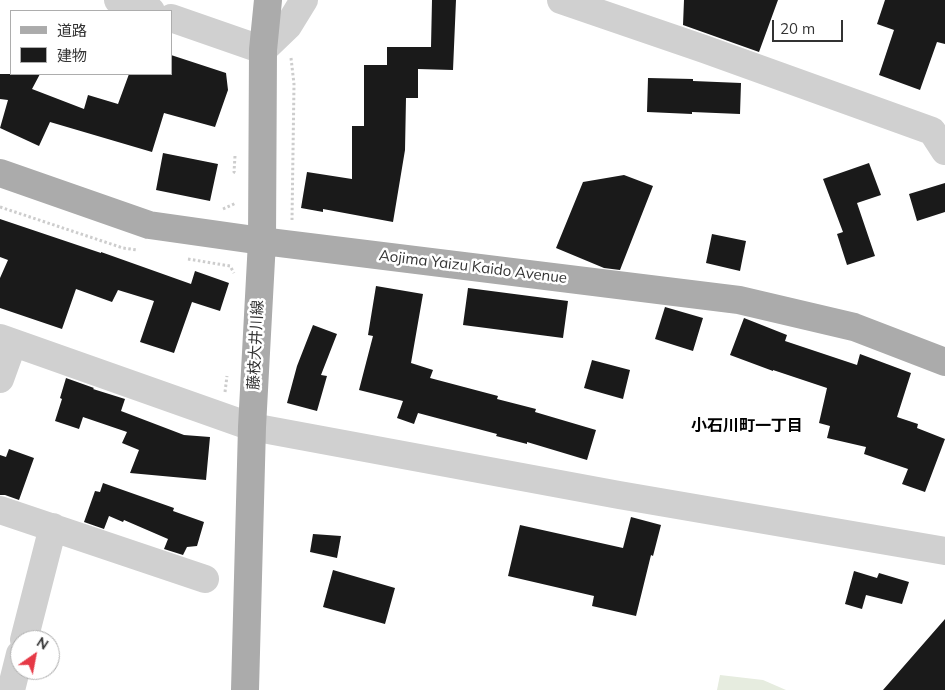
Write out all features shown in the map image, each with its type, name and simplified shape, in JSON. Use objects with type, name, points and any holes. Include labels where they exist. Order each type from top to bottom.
[{"type":"main road","name":"藤枝大井川線","points":[[245,690],[252,427],[262,241],[263,50],[268,0]]},
{"type":"main road","name":"Aojima Yaizu Kaido Avenue","points":[[0,173],[149,225],[262,241],[739,300],[854,328],[945,362]]},
{"type":"street","points":[[118,0],[148,10]]},
{"type":"street","points":[[172,18],[263,50],[288,26],[304,0]]},
{"type":"street","points":[[561,0],[932,131],[945,150]]},
{"type":"street","points":[[0,379],[7,340],[252,427],[620,495],[945,551]]},
{"type":"street","points":[[0,510],[206,579]]},
{"type":"street","points":[[27,630],[53,527]]},
{"type":"path","points":[[288,26],[294,84],[292,223]]},
{"type":"path","points":[[0,207],[123,248],[142,251]]},
{"type":"path","points":[[181,258],[230,266],[237,279]]},
{"type":"path","points":[[224,400],[227,372]]},
{"type":"shaded area","points":[[720,675],[763,680],[786,690],[717,690]]},
{"type":"building","points":[[432,0],[456,0],[453,70],[418,69],[418,98],[406,98],[405,150],[393,222],[323,209],[323,212],[301,208],[307,172],[352,179],[352,126],[364,126],[364,65],[387,65],[387,47],[431,47]]},
{"type":"building","points":[[684,0],[778,0],[759,52],[683,25]]},
{"type":"building","points":[[885,0],[945,0],[945,44],[937,42],[920,90],[879,75],[894,30],[877,24]]},
{"type":"building","points":[[172,55],[226,73],[228,90],[215,127],[164,113],[152,152],[50,122],[39,146],[0,128],[8,100],[0,99],[0,74],[39,75],[32,89],[84,109],[88,95],[118,104],[129,75],[172,75]]},
{"type":"building","points":[[648,78],[741,83],[740,114],[647,112]]},
{"type":"building","points":[[163,153],[218,164],[210,201],[156,190]]},
{"type":"building","points":[[869,163],[881,195],[857,203],[875,256],[847,265],[837,234],[843,232],[823,179]]},
{"type":"building","points":[[624,175],[653,186],[620,270],[604,268],[556,248],[583,182]]},
{"type":"building","points":[[945,183],[945,212],[917,221],[909,194]]},
{"type":"building","points":[[0,219],[191,284],[195,271],[229,283],[220,311],[192,302],[174,353],[140,342],[154,301],[118,290],[112,302],[76,289],[62,329],[0,308],[0,278],[8,260],[0,257]]},
{"type":"building","points":[[712,234],[746,241],[740,271],[706,263]]},
{"type":"building","points":[[376,286],[423,294],[411,363],[433,370],[430,378],[498,396],[497,399],[536,409],[535,412],[596,430],[587,460],[418,413],[414,424],[397,418],[403,401],[359,390],[373,336],[368,335]]},
{"type":"building","points":[[468,288],[568,301],[563,338],[463,325]]},
{"type":"building","points":[[665,307],[703,318],[693,351],[655,339]]},
{"type":"building","points":[[744,318],[787,335],[785,341],[857,365],[860,354],[911,373],[897,417],[918,424],[917,428],[945,439],[925,492],[902,484],[908,469],[864,454],[866,447],[827,438],[830,426],[819,423],[827,388],[730,355]]},
{"type":"building","points":[[313,325],[337,334],[321,375],[327,376],[317,411],[287,403],[297,366]]},
{"type":"building","points":[[592,360],[630,370],[623,399],[584,388]]},
{"type":"building","points":[[66,378],[125,399],[121,411],[184,435],[210,437],[206,480],[130,473],[139,450],[122,443],[127,432],[83,417],[79,429],[55,421]]},
{"type":"building","points":[[9,449],[34,458],[19,500],[0,495],[0,455],[6,457]]},
{"type":"building","points":[[103,483],[174,508],[173,511],[204,522],[197,546],[187,547],[183,555],[164,549],[168,539],[124,520],[123,522],[109,516],[104,529],[84,522],[95,491],[100,492]]},
{"type":"building","points":[[631,517],[661,525],[653,556],[651,555],[636,616],[592,606],[594,596],[508,576],[520,525],[623,548]]},
{"type":"building","points":[[313,534],[341,536],[337,558],[310,552]]},
{"type":"building","points":[[333,570],[395,588],[385,624],[323,607]]},
{"type":"building","points":[[854,571],[877,578],[879,573],[909,582],[902,604],[866,595],[862,609],[845,604]]},
{"type":"building","points":[[945,619],[945,690],[883,690]]},
{"type":"district","name":"小石川町一丁目","points":[[747,426]]}]
